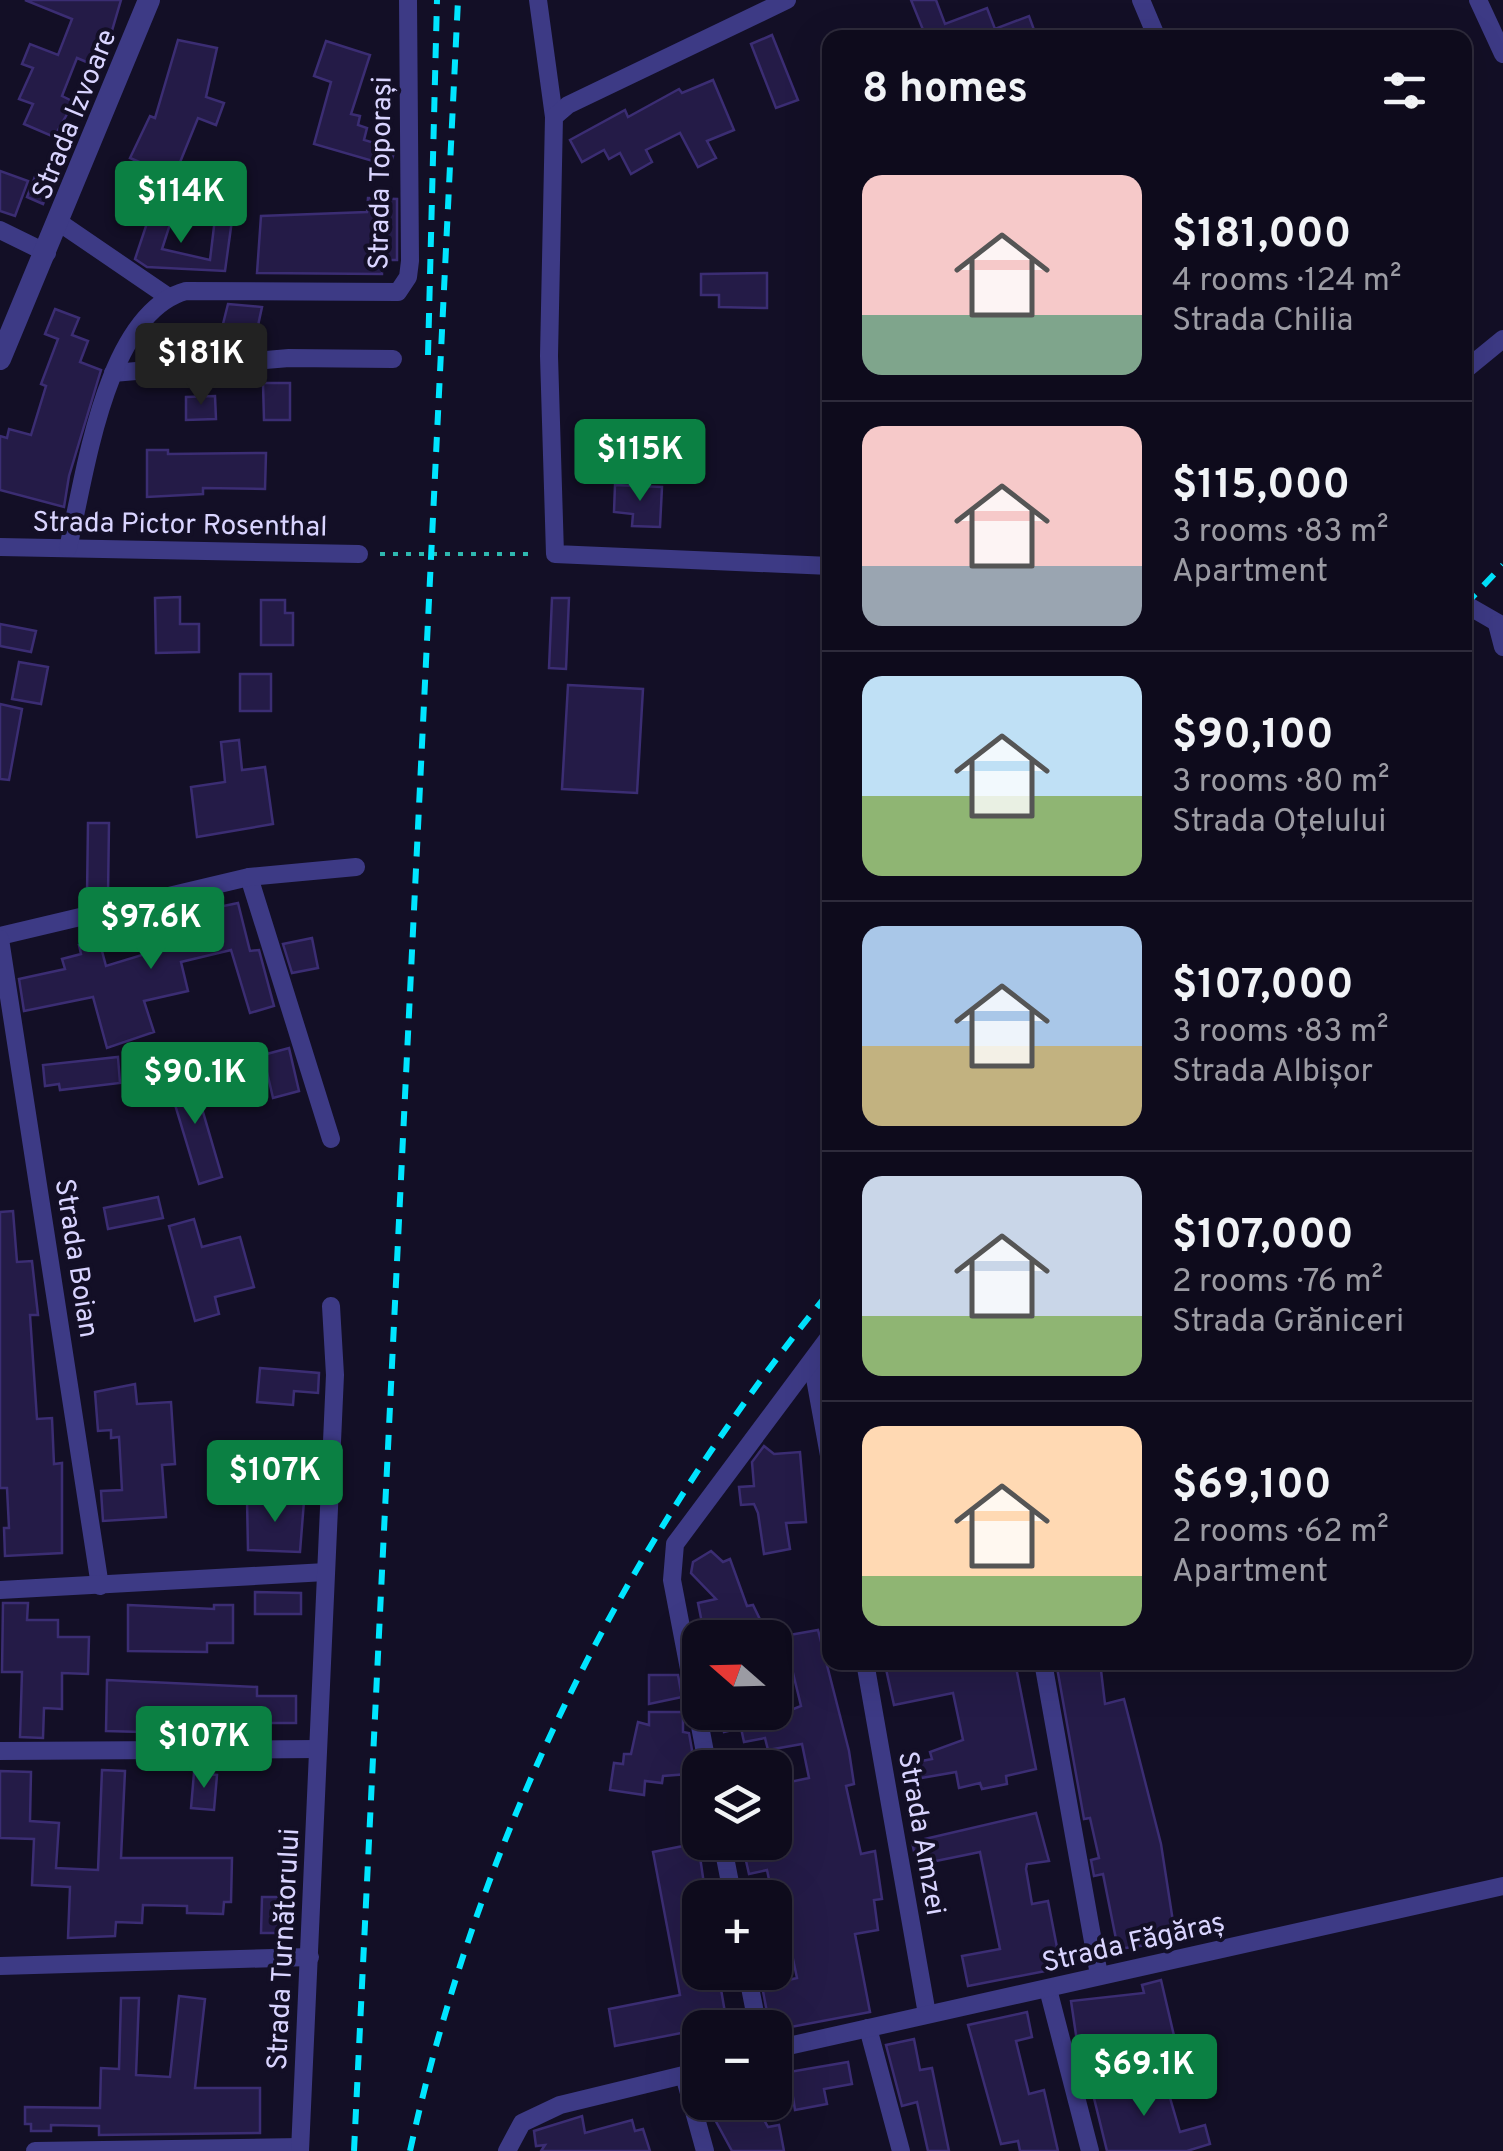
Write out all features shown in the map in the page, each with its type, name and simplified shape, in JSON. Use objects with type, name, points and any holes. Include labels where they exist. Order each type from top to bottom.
[{"type":"street","name":"Strada Izvoare","points":[[0,359],[150,0]]},
{"type":"street","name":"Strada Toporași","points":[[167,296],[186,291],[398,292],[405,285],[410,261],[408,0]]},
{"type":"street","points":[[538,0],[554,117],[549,356],[555,554],[822,566]]},
{"type":"street","points":[[554,117],[568,106],[787,0]]},
{"type":"street","points":[[1142,0],[1154,30]]},
{"type":"street","points":[[1478,0],[1503,54]]},
{"type":"street","points":[[60,223],[167,296],[139,325],[113,373],[68,548]]},
{"type":"street","points":[[0,230],[47,253]]},
{"type":"street","points":[[1472,364],[1503,339]]},
{"type":"street","points":[[113,373],[290,358],[393,359]]},
{"type":"street","name":"Strada Pictor Rosenthal","points":[[0,547],[359,554]]},
{"type":"street","points":[[1472,608],[1500,625],[1503,647]]},
{"type":"street","points":[[0,937],[249,878],[356,867]]},
{"type":"street","points":[[249,878],[331,1140]]},
{"type":"street","name":"Strada Boian","points":[[0,937],[100,1586]]},
{"type":"street","name":"Strada Turnătorului","points":[[300,2149],[334,1374],[331,1306]]},
{"type":"street","points":[[705,1750],[672,1580],[675,1544],[822,1348]]},
{"type":"street","points":[[812,1362],[822,1418]]},
{"type":"street","points":[[0,1590],[326,1572]]},
{"type":"street","name":"Strada Amzei","points":[[867,1670],[927,2014]]},
{"type":"street","points":[[1044,1670],[1099,1975]]},
{"type":"street","points":[[0,1751],[318,1749]]},
{"type":"street","name":"Strada Făgăraș","points":[[792,2046],[1503,1886]]},
{"type":"street","points":[[0,1966],[310,1957]]},
{"type":"street","points":[[1048,1989],[1090,2151]]},
{"type":"street","points":[[868,2028],[901,2151]]},
{"type":"street","points":[[507,2151],[522,2124],[560,2105],[682,2075]]},
{"type":"street","points":[[700,2120],[705,2151]]},
{"type":"street","points":[[34,2151],[300,2149]]},
{"type":"path","points":[[359,554],[555,554]]},
{"type":"building","points":[[25,0],[121,0],[101,68],[77,58],[62,96],[74,102],[54,137],[24,124],[33,104],[19,99],[33,68],[22,64],[30,44],[58,55],[72,19]]},
{"type":"building","points":[[911,0],[936,0],[945,24],[987,8],[995,29],[1029,16],[1034,30],[923,30]]},
{"type":"building","points":[[772,35],[798,100],[776,108],[751,44]]},
{"type":"building","points":[[178,40],[217,48],[206,97],[224,103],[216,125],[198,118],[174,177],[130,158],[150,116],[155,118]]},
{"type":"building","points":[[326,41],[370,55],[351,114],[360,116],[358,125],[367,128],[364,140],[395,149],[390,166],[314,144],[331,82],[314,76]]},
{"type":"building","points":[[713,80],[734,130],[707,141],[716,158],[698,167],[680,133],[646,150],[652,162],[631,174],[620,153],[609,159],[604,150],[582,162],[570,140],[625,110],[628,117],[679,89],[682,93]]},
{"type":"building","points":[[0,171],[28,181],[15,216],[0,211]]},
{"type":"building","points":[[36,174],[53,180],[43,204],[27,197]]},
{"type":"building","points":[[368,198],[397,199],[397,260],[382,260],[382,274],[257,273],[261,216],[367,212]]},
{"type":"building","points":[[152,208],[173,215],[162,249],[210,260],[215,218],[232,220],[225,271],[147,267],[135,259]]},
{"type":"building","points":[[767,273],[767,308],[719,307],[719,295],[701,295],[701,274]]},
{"type":"building","points":[[228,304],[262,307],[254,344],[220,336]]},
{"type":"building","points":[[55,309],[79,318],[72,335],[88,341],[80,362],[101,370],[69,476],[64,507],[0,490],[0,436],[7,438],[9,429],[31,435],[46,386],[41,384],[58,339],[45,334]]},
{"type":"building","points":[[263,383],[290,383],[290,420],[264,420]]},
{"type":"building","points":[[215,396],[216,419],[186,420],[186,397]]},
{"type":"building","points":[[147,450],[168,450],[168,454],[266,453],[265,489],[203,488],[203,494],[147,497]]},
{"type":"building","points":[[615,485],[662,487],[660,527],[632,526],[633,514],[614,512]]},
{"type":"building","points":[[180,597],[180,624],[199,624],[199,652],[156,653],[155,598]]},
{"type":"building","points":[[552,598],[569,598],[566,669],[549,668]]},
{"type":"building","points":[[261,600],[285,600],[285,613],[293,613],[293,645],[261,645]]},
{"type":"building","points":[[0,624],[36,631],[31,652],[0,646]]},
{"type":"building","points":[[19,662],[48,667],[41,704],[12,699]]},
{"type":"building","points":[[240,674],[271,674],[271,711],[240,711]]},
{"type":"building","points":[[568,685],[643,689],[637,793],[562,789]]},
{"type":"building","points":[[0,704],[22,709],[9,780],[0,779]]},
{"type":"building","points":[[239,740],[242,770],[265,767],[273,824],[197,837],[191,787],[225,782],[221,742]]},
{"type":"building","points":[[88,823],[109,823],[108,896],[87,896]]},
{"type":"building","points":[[238,903],[250,951],[259,950],[274,1006],[250,1013],[231,950],[181,962],[188,991],[144,1001],[154,1032],[107,1048],[93,997],[24,1011],[19,979],[65,969],[62,959],[81,954],[79,945],[99,940],[106,966],[152,952],[146,922]]},
{"type":"building","points":[[312,938],[318,968],[292,973],[283,944]]},
{"type":"building","points":[[289,1048],[299,1091],[273,1098],[263,1055]]},
{"type":"building","points":[[118,1057],[120,1083],[60,1090],[59,1084],[45,1086],[43,1065]]},
{"type":"building","points":[[191,1071],[222,1177],[199,1184],[167,1078]]},
{"type":"building","points":[[158,1197],[163,1218],[108,1229],[104,1208]]},
{"type":"building","points":[[13,1211],[17,1262],[32,1261],[38,1315],[30,1315],[37,1419],[52,1418],[54,1464],[62,1463],[62,1553],[5,1556],[4,1528],[9,1528],[7,1488],[0,1488],[0,1212]]},
{"type":"building","points":[[194,1219],[202,1247],[240,1237],[254,1287],[215,1297],[219,1314],[195,1321],[169,1226]]},
{"type":"building","points":[[260,1368],[319,1373],[318,1393],[294,1391],[293,1405],[257,1402]]},
{"type":"building","points":[[135,1384],[137,1404],[171,1402],[175,1464],[162,1465],[166,1517],[103,1521],[101,1491],[122,1490],[119,1437],[111,1438],[111,1430],[98,1431],[95,1392]]},
{"type":"building","points":[[764,1446],[774,1454],[800,1452],[806,1522],[786,1523],[790,1549],[764,1554],[758,1513],[754,1504],[741,1505],[739,1487],[754,1486],[752,1462]]},
{"type":"building","points":[[247,1499],[304,1501],[300,1552],[248,1550]]},
{"type":"building","points":[[711,1551],[723,1562],[730,1559],[747,1606],[753,1605],[760,1620],[701,1620],[698,1603],[716,1599],[691,1573],[693,1562]]},
{"type":"building","points":[[255,1592],[301,1593],[301,1614],[255,1614]]},
{"type":"building","points":[[3,1603],[28,1603],[27,1620],[58,1620],[58,1637],[89,1637],[88,1674],[62,1673],[62,1709],[44,1708],[43,1738],[20,1737],[22,1672],[2,1672]]},
{"type":"building","points":[[128,1605],[214,1609],[214,1605],[233,1605],[233,1643],[207,1643],[207,1652],[128,1651]]},
{"type":"building","points":[[818,1630],[822,1670],[828,1670],[849,1751],[854,1784],[846,1786],[861,1854],[875,1851],[882,1899],[874,1900],[878,1930],[855,1934],[870,2012],[792,2027],[792,2010],[767,2010],[763,1990],[792,1990],[792,1979],[797,1978],[792,1954],[792,1880],[769,1880],[767,1870],[749,1874],[746,1860],[792,1860],[792,1782],[809,1778],[802,1744],[768,1750],[765,1738],[744,1742],[741,1730],[792,1730],[792,1710],[801,1706],[793,1673],[792,1635]]},
{"type":"building","points":[[886,1670],[1017,1670],[1036,1769],[1006,1776],[1007,1784],[982,1789],[980,1783],[959,1788],[956,1772],[910,1780],[906,1764],[932,1759],[930,1752],[963,1740],[953,1693],[894,1705]]},
{"type":"building","points":[[1057,1670],[1101,1670],[1105,1704],[1124,1699],[1161,1844],[1176,1941],[1118,1949],[1103,1874],[1094,1876],[1091,1860],[1099,1858],[1090,1818],[1084,1819]]},
{"type":"building","points":[[649,1675],[678,1675],[682,1697],[649,1704]]},
{"type":"building","points":[[107,1680],[257,1687],[257,1696],[296,1696],[296,1723],[257,1723],[257,1735],[237,1735],[237,1728],[181,1726],[180,1733],[106,1731]]},
{"type":"building","points":[[649,1712],[682,1712],[682,1730],[689,1733],[692,1750],[682,1750],[682,1774],[663,1776],[662,1783],[645,1781],[644,1795],[610,1790],[614,1763],[623,1764],[624,1754],[631,1754],[638,1722],[649,1725]]},
{"type":"building","points":[[102,1770],[125,1771],[121,1858],[232,1858],[231,1902],[224,1902],[223,1914],[187,1913],[187,1906],[143,1905],[142,1923],[116,1922],[115,1936],[68,1938],[70,1887],[32,1885],[34,1839],[0,1838],[0,1771],[31,1772],[30,1821],[59,1823],[56,1868],[98,1870]]},
{"type":"building","points":[[194,1773],[217,1775],[214,1810],[191,1808]]},
{"type":"building","points":[[1036,1813],[1049,1861],[1027,1864],[1026,1869],[1032,1904],[1048,1901],[1061,1968],[968,1986],[962,1956],[1000,1949],[980,1852],[926,1863],[925,1859],[916,1861],[912,1842]]},
{"type":"building","points":[[682,1846],[682,1860],[700,1860],[703,1880],[682,1880],[682,1990],[721,1990],[725,2010],[682,2010],[682,2033],[615,2046],[609,2009],[680,1995],[653,1852]]},
{"type":"building","points":[[262,1897],[282,1897],[281,1933],[261,1933]]},
{"type":"building","points":[[1161,1980],[1175,2040],[1080,2062],[1071,2001],[1144,1993],[1142,1985]]},
{"type":"building","points":[[179,1996],[205,1999],[195,2088],[260,2088],[260,2133],[99,2135],[99,2126],[51,2125],[51,2131],[31,2131],[31,2124],[25,2124],[25,2107],[100,2108],[101,2068],[119,2069],[121,1998],[139,1998],[136,2075],[170,2077]]},
{"type":"building","points":[[1027,2012],[1032,2037],[1016,2041],[1029,2094],[1044,2090],[1058,2151],[1020,2151],[1018,2141],[1001,2144],[968,2025]]},
{"type":"building","points":[[914,2039],[920,2070],[932,2068],[949,2151],[928,2151],[917,2102],[902,2106],[886,2045]]},
{"type":"building","points":[[848,2062],[852,2084],[824,2089],[827,2104],[795,2110],[792,2071]]},
{"type":"building","points":[[1163,2074],[1180,2132],[1205,2125],[1210,2144],[1187,2151],[1107,2151],[1093,2094]]},
{"type":"building","points":[[582,2116],[585,2133],[632,2120],[635,2131],[643,2129],[650,2151],[541,2151],[545,2145],[536,2146],[534,2131]]},
{"type":"building","points":[[715,2120],[764,2120],[768,2127],[779,2125],[784,2151],[732,2151]]},
{"type":"railway","points":[[428,355],[437,0]]},
{"type":"railway","points":[[354,2151],[458,0]]},
{"type":"railway","points":[[1472,598],[1503,565]]},
{"type":"railway","points":[[410,2151],[439,2034],[476,1918],[519,1806],[569,1696],[625,1590],[688,1486],[756,1387],[822,1301]]}]
